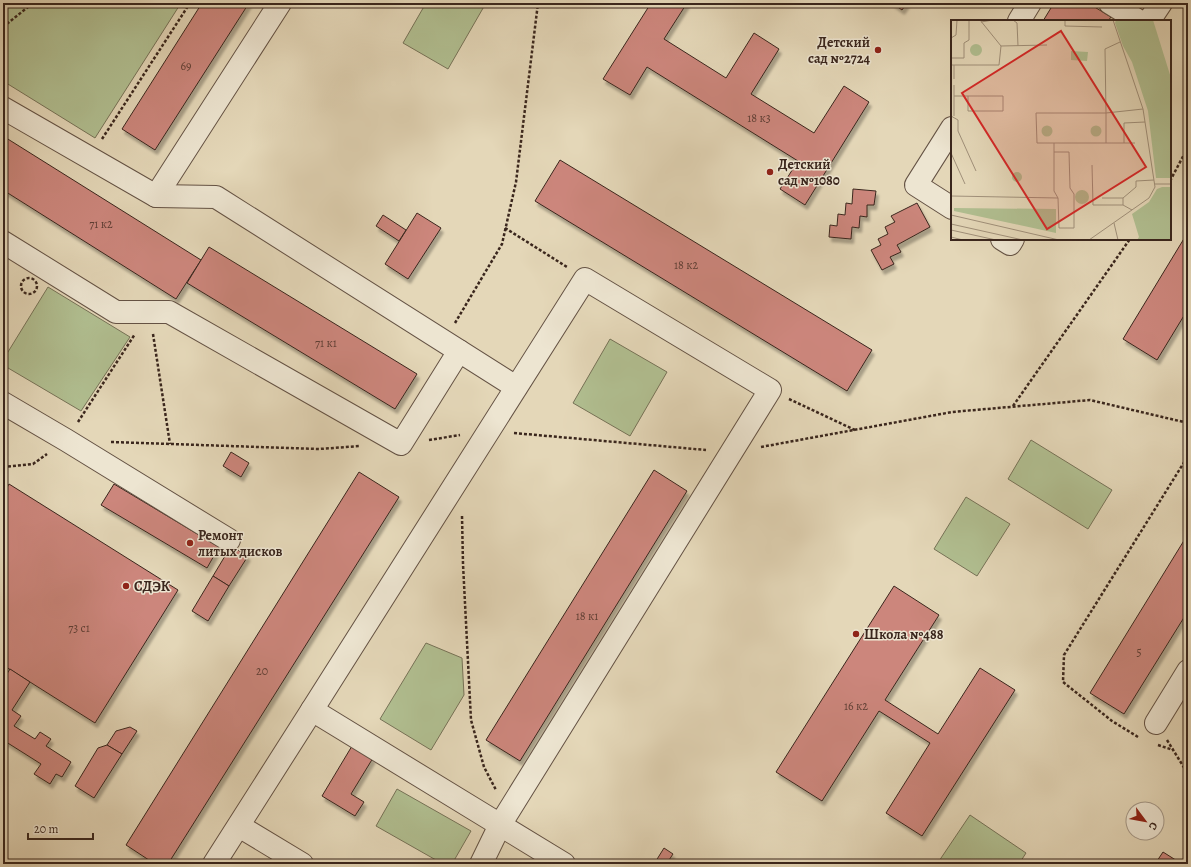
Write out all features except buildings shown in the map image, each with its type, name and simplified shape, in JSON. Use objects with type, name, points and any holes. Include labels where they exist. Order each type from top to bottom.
[{"type":"lane","points":[[156,196],[280,3]]},
{"type":"lane","points":[[1020,20],[1030,3]]},
{"type":"lane","points":[[1110,3],[1137,20]]},
{"type":"lane","points":[[1150,20],[1161,3]]},
{"type":"lane","points":[[3,108],[156,196],[216,197],[516,387]]},
{"type":"lane","points":[[951,130],[916,185],[951,207]]},
{"type":"lane","points":[[1004,240],[1010,244],[1012,240]]},
{"type":"lane","points":[[3,242],[116,312],[169,312],[401,444],[451,346]]},
{"type":"lane","points":[[214,864],[585,279],[770,390],[504,819],[481,864]]},
{"type":"lane","points":[[3,403],[229,540]]},
{"type":"lane","points":[[1151,735],[1188,671]]},
{"type":"lane","points":[[312,710],[504,819],[564,864]]},
{"type":"lane","points":[[239,826],[302,864]]},
{"type":"path","points":[[3,27],[33,3]]},
{"type":"path","points":[[90,158],[190,3]]},
{"type":"path","points":[[451,346],[502,244],[516,182],[538,3]]},
{"type":"path","points":[[1171,179],[1188,147]]},
{"type":"path","points":[[505,228],[585,279]]},
{"type":"path","points":[[1013,407],[1129,240]]},
{"type":"path","points":[[3,467],[33,464],[66,440],[150,312]]},
{"type":"path","points":[[150,312],[170,444]]},
{"type":"path","points":[[770,390],[855,430]]},
{"type":"path","points":[[401,444],[488,431],[731,452],[952,412],[1090,400],[1188,423]]},
{"type":"path","points":[[106,441],[319,449],[364,446]]},
{"type":"path","points":[[1188,456],[1064,655],[1063,682],[1112,721],[1151,735],[1173,750],[1188,774]]},
{"type":"path","points":[[462,511],[463,564],[471,720],[484,767],[504,819]]},
{"type":"path","points":[[1151,735],[1173,750]]},
{"type":"green space","points":[[3,3],[181,3],[95,138],[3,81]]},
{"type":"green space","points":[[426,3],[486,3],[448,69],[403,43]]},
{"type":"green space","points":[[48,287],[130,337],[81,411],[3,365],[3,360]]},
{"type":"green space","points":[[610,339],[667,372],[630,436],[573,403]]},
{"type":"green space","points":[[1031,440],[1112,490],[1088,529],[1008,479]]},
{"type":"green space","points":[[966,497],[1010,524],[977,576],[934,549]]},
{"type":"green space","points":[[426,643],[462,658],[464,695],[431,750],[380,719]]},
{"type":"green space","points":[[397,789],[471,831],[452,864],[443,864],[376,826]]},
{"type":"green space","points":[[970,815],[1026,853],[1019,864],[937,864]]},
{"type":"place","name":"Детский сад №2724","points":[[878,50]]},
{"type":"place","name":"Детский сад №1080","points":[[770,172]]},
{"type":"place","name":"Ремонт литых дисков","points":[[190,543]]},
{"type":"place","name":"СДЭК","points":[[126,586]]},
{"type":"place","name":"Школа №488","points":[[856,634]]}]
